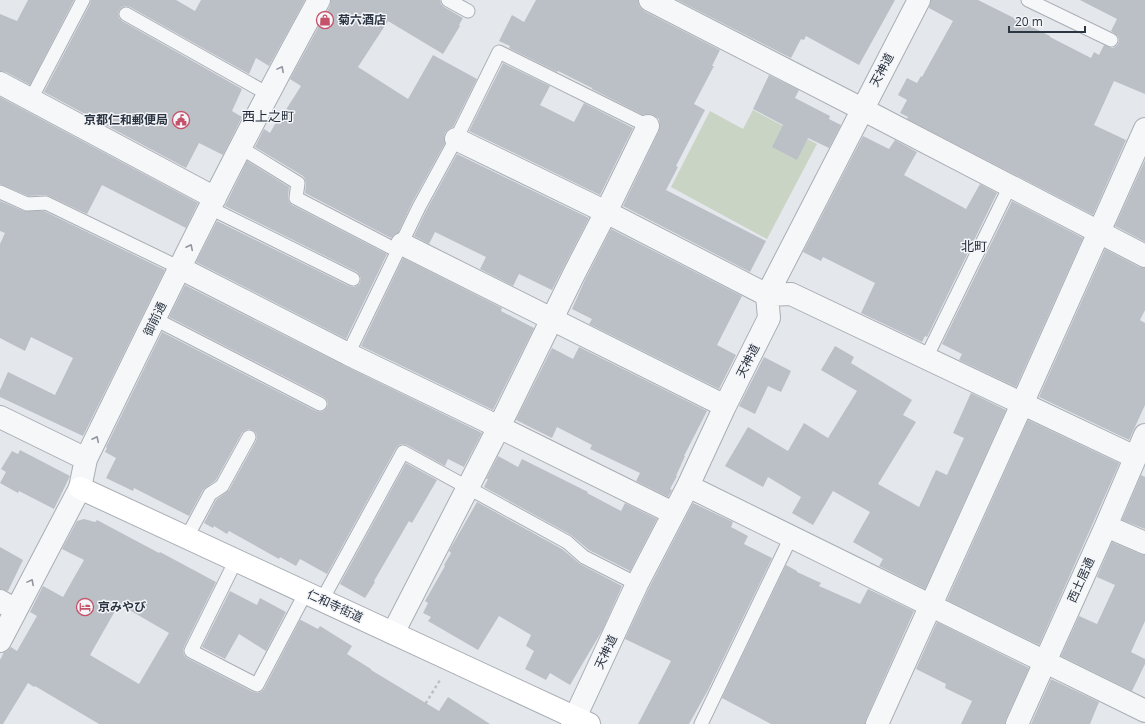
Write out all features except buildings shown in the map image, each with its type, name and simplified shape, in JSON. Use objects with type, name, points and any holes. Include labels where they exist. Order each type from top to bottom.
[{"type":"street","name":"御前通","points":[[0,641],[8,605],[80,488],[86,459],[268,94],[319,0]]},
{"type":"street","points":[[650,0],[1145,256]]},
{"type":"street","name":"天神道","points":[[579,722],[637,584],[688,486],[725,406],[770,318],[767,295],[919,0]]},
{"type":"street","points":[[0,83],[31,99],[213,203]]},
{"type":"street","points":[[393,633],[469,487],[648,126]]},
{"type":"street","points":[[877,724],[1145,130]]},
{"type":"street","points":[[456,139],[606,212],[767,295],[791,294],[1135,457]]},
{"type":"street","points":[[400,247],[552,319],[725,406]]},
{"type":"street","points":[[180,268],[348,354],[499,426],[673,513]]},
{"type":"street","points":[[0,417],[86,459]]},
{"type":"street","name":"西土居通","points":[[1017,724],[1145,435]]},
{"type":"street","points":[[688,486],[1142,710]]},
{"type":"street","name":"仁和寺街道","points":[[80,488],[452,660],[579,722]]},
{"type":"street","points":[[1106,526],[1145,543]]},
{"type":"lane","points":[[31,99],[83,0]]},
{"type":"lane","points":[[448,0],[468,11]]},
{"type":"lane","points":[[1028,0],[1111,40]]},
{"type":"lane","points":[[126,14],[268,94]]},
{"type":"lane","points":[[348,354],[419,207],[456,139],[499,52],[648,126]]},
{"type":"lane","points":[[241,148],[298,183],[296,198],[400,247]]},
{"type":"lane","points":[[926,358],[1010,186]]},
{"type":"lane","points":[[0,192],[27,204],[46,203],[180,268]]},
{"type":"lane","points":[[213,203],[353,279]]},
{"type":"lane","points":[[155,319],[320,404]]},
{"type":"lane","points":[[187,537],[210,494],[222,486],[249,436]]},
{"type":"lane","points":[[236,560],[191,651],[257,685],[404,452],[567,542],[584,557],[637,584]]},
{"type":"lane","points":[[701,724],[791,537]]},
{"type":"path","points":[[808,0],[895,47]]},
{"type":"path","points":[[611,57],[633,14]]},
{"type":"path","points":[[412,724],[452,660]]},
{"type":"green space","points":[[753,110],[817,144],[767,239],[671,187],[710,111],[743,129]]},
{"type":"place","name":"菊六酒店","points":[[325,20]]},
{"type":"place","name":"京都仁和郵便局","points":[[181,120]]},
{"type":"place","name":"京みやび","points":[[85,607]]},
{"type":"district","name":"西上之町","points":[[268,116]]},
{"type":"district","name":"北町","points":[[974,246]]}]
